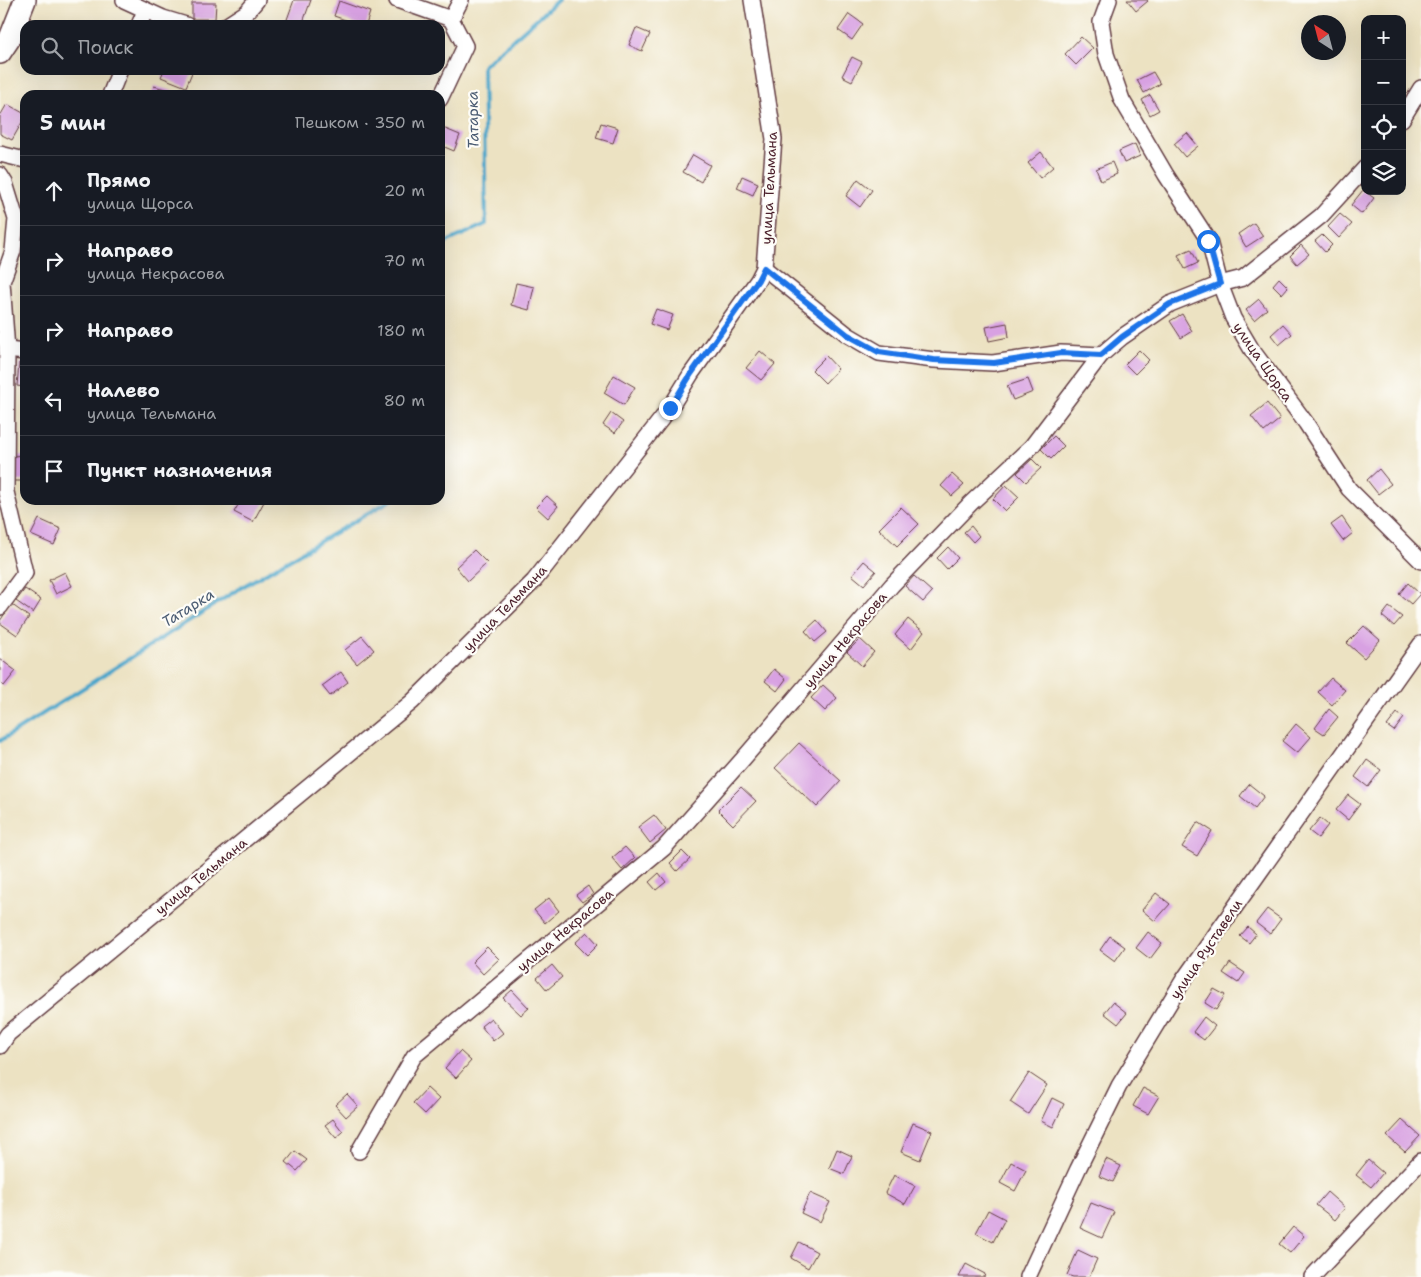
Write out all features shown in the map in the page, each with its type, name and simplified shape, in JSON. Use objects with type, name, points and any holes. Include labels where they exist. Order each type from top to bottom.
[{"type":"street","points":[[0,53],[10,38],[25,0]]},
{"type":"street","points":[[124,0],[145,11],[171,20]]},
{"type":"street","points":[[235,20],[247,12],[257,0]]},
{"type":"street","points":[[397,0],[451,19],[465,46],[444,90]]},
{"type":"street","points":[[451,19],[462,0]]},
{"type":"street","name":"улица Тельмана","points":[[0,1046],[8,1034],[412,702],[534,581],[670,408],[691,374],[758,280],[764,268],[774,139],[752,0]]},
{"type":"street","name":"улица Щорса","points":[[1109,0],[1101,22],[1106,54],[1122,100],[1208,241],[1220,284],[1233,318],[1252,350],[1306,423],[1349,489],[1421,561]]},
{"type":"street","points":[[141,20],[145,11]]},
{"type":"street","points":[[112,90],[118,75]]},
{"type":"street","points":[[1406,112],[1421,88]]},
{"type":"street","points":[[0,154],[20,159]]},
{"type":"street","name":"улица Некрасова","points":[[359,1151],[414,1056],[664,848],[892,585],[971,503],[1032,446],[1101,355],[1122,337],[1170,304],[1220,284],[1243,278],[1321,216],[1361,172]]},
{"type":"street","points":[[0,175],[5,183],[16,219],[14,251],[2,282],[7,350],[6,492],[25,573],[0,608]]},
{"type":"street","points":[[764,268],[848,335],[879,352],[934,360],[994,363],[1061,353],[1101,355]]},
{"type":"street","points":[[7,350],[20,351]]},
{"type":"street","name":"улица Руставели","points":[[1028,1277],[1119,1086],[1184,979],[1421,644]]},
{"type":"street","points":[[1312,1277],[1421,1161]]},
{"type":"building","points":[[294,0],[311,0],[304,20],[287,20]]},
{"type":"building","points":[[1127,0],[1147,0],[1148,1],[1136,11]]},
{"type":"building","points":[[339,1],[370,12],[368,20],[346,20],[334,16]]},
{"type":"building","points":[[192,3],[216,3],[215,19],[192,19]]},
{"type":"building","points":[[849,14],[863,24],[852,40],[838,30]]},
{"type":"building","points":[[636,28],[650,34],[642,51],[629,45]]},
{"type":"building","points":[[1081,37],[1093,48],[1076,65],[1065,54]]},
{"type":"building","points":[[852,57],[862,62],[852,81],[842,76]]},
{"type":"building","points":[[1153,72],[1160,84],[1144,93],[1137,80]]},
{"type":"building","points":[[162,75],[191,75],[186,87],[161,77]]},
{"type":"building","points":[[154,86],[169,90],[153,90]]},
{"type":"building","points":[[1150,95],[1159,110],[1150,115],[1142,100]]},
{"type":"building","points":[[7,104],[20,111],[20,126],[12,140],[0,134],[0,116]]},
{"type":"building","points":[[601,123],[618,128],[613,143],[596,138]]},
{"type":"building","points":[[445,129],[460,135],[454,151],[445,147]]},
{"type":"building","points":[[1187,133],[1198,146],[1185,157],[1174,144]]},
{"type":"building","points":[[1135,144],[1140,156],[1124,163],[1119,151]]},
{"type":"building","points":[[1041,152],[1053,167],[1040,178],[1028,163]]},
{"type":"building","points":[[693,155],[710,165],[701,182],[683,172]]},
{"type":"building","points":[[1112,162],[1117,174],[1101,181],[1096,169]]},
{"type":"building","points":[[742,176],[758,183],[753,195],[737,188]]},
{"type":"building","points":[[858,179],[872,190],[860,207],[846,196]]},
{"type":"building","points":[[1361,192],[1361,195],[1370,195],[1374,198],[1362,214],[1351,205]]},
{"type":"building","points":[[1340,214],[1352,224],[1339,238],[1328,227]]},
{"type":"building","points":[[1254,223],[1263,236],[1246,247],[1238,234]]},
{"type":"building","points":[[1322,235],[1332,245],[1325,252],[1315,241]]},
{"type":"building","points":[[1301,245],[1309,254],[1297,264],[1290,256]]},
{"type":"building","points":[[1191,249],[1198,263],[1185,269],[1178,255]]},
{"type":"building","points":[[1279,278],[1288,287],[1282,294],[1273,285]]},
{"type":"building","points":[[516,283],[534,287],[529,310],[511,305]]},
{"type":"building","points":[[1259,299],[1267,309],[1254,320],[1246,310]]},
{"type":"building","points":[[656,309],[673,315],[667,330],[650,324]]},
{"type":"building","points":[[1182,314],[1192,331],[1181,338],[1170,321]]},
{"type":"building","points":[[1007,323],[1009,337],[989,341],[986,327]]},
{"type":"building","points":[[1283,324],[1292,334],[1279,345],[1271,335]]},
{"type":"building","points":[[1139,350],[1149,360],[1135,374],[1125,364]]},
{"type":"building","points":[[760,351],[775,364],[761,380],[746,368]]},
{"type":"building","points":[[826,356],[838,369],[825,383],[812,370]]},
{"type":"building","points":[[19,363],[20,363],[20,386],[17,386]]},
{"type":"building","points":[[614,375],[635,387],[624,405],[604,393]]},
{"type":"building","points":[[1028,379],[1033,392],[1013,400],[1007,386]]},
{"type":"building","points":[[1267,403],[1280,419],[1264,432],[1251,416]]},
{"type":"building","points":[[611,413],[623,422],[615,433],[603,425]]},
{"type":"building","points":[[1054,436],[1064,446],[1051,459],[1041,449]]},
{"type":"building","points":[[20,455],[20,481],[14,481],[13,456]]},
{"type":"building","points":[[1032,459],[1041,468],[1026,482],[1017,473]]},
{"type":"building","points":[[1379,469],[1391,484],[1378,494],[1367,480]]},
{"type":"building","points":[[952,474],[964,485],[952,496],[941,486]]},
{"type":"building","points":[[1006,485],[1019,497],[1005,511],[993,499]]},
{"type":"building","points":[[547,496],[558,506],[548,518],[536,507]]},
{"type":"building","points":[[238,505],[262,505],[253,522],[234,512]]},
{"type":"building","points":[[901,507],[919,524],[897,546],[879,529]]},
{"type":"building","points":[[1342,517],[1353,533],[1343,541],[1331,525]]},
{"type":"building","points":[[39,519],[61,529],[54,545],[31,535]]},
{"type":"building","points":[[971,526],[979,536],[973,542],[964,532]]},
{"type":"building","points":[[948,547],[958,558],[947,569],[937,558]]},
{"type":"building","points":[[474,550],[487,563],[468,581],[456,567]]},
{"type":"building","points":[[864,561],[876,571],[864,585],[852,575]]},
{"type":"building","points":[[65,572],[72,586],[56,594],[49,580]]},
{"type":"building","points":[[914,576],[932,592],[923,602],[905,586]]},
{"type":"building","points":[[1408,583],[1420,594],[1411,604],[1399,594]]},
{"type":"building","points":[[25,589],[41,600],[33,613],[16,601]]},
{"type":"building","points":[[11,604],[29,617],[17,635],[0,623]]},
{"type":"building","points":[[1389,607],[1402,617],[1394,626],[1382,616]]},
{"type":"building","points":[[908,619],[924,632],[911,649],[895,635]]},
{"type":"building","points":[[817,620],[827,632],[815,642],[805,631]]},
{"type":"building","points":[[1364,626],[1380,640],[1364,658],[1347,643]]},
{"type":"building","points":[[362,636],[374,650],[357,664],[345,650]]},
{"type":"building","points":[[860,639],[874,652],[862,666],[847,652]]},
{"type":"building","points":[[0,659],[16,671],[4,686],[0,683]]},
{"type":"building","points":[[774,669],[786,679],[777,691],[765,681]]},
{"type":"building","points":[[341,672],[348,682],[330,696],[322,686]]},
{"type":"building","points":[[1331,678],[1345,690],[1332,705],[1318,692]]},
{"type":"building","points":[[823,685],[837,698],[825,711],[811,698]]},
{"type":"building","points":[[1329,709],[1338,717],[1324,734],[1315,728]]},
{"type":"building","points":[[1397,713],[1404,718],[1394,731],[1387,726]]},
{"type":"building","points":[[1296,724],[1311,737],[1297,753],[1282,741]]},
{"type":"building","points":[[799,743],[841,781],[817,807],[775,768]]},
{"type":"building","points":[[1367,760],[1381,770],[1368,787],[1355,777]]},
{"type":"building","points":[[1249,784],[1264,796],[1255,808],[1240,796]]},
{"type":"building","points":[[741,787],[756,801],[733,825],[718,810]]},
{"type":"building","points":[[1348,795],[1360,804],[1348,820],[1336,810]]},
{"type":"building","points":[[654,815],[666,830],[650,843],[638,827]]},
{"type":"building","points":[[1320,818],[1328,825],[1318,838],[1309,831]]},
{"type":"building","points":[[1198,822],[1212,831],[1197,856],[1182,847]]},
{"type":"building","points":[[625,847],[635,858],[622,870],[612,858]]},
{"type":"building","points":[[682,851],[690,859],[677,871],[670,863]]},
{"type":"building","points":[[659,873],[666,882],[656,890],[649,882]]},
{"type":"building","points":[[588,886],[593,894],[582,902],[576,895]]},
{"type":"building","points":[[1156,893],[1170,904],[1155,921],[1142,910]]},
{"type":"building","points":[[549,898],[559,911],[545,923],[534,910]]},
{"type":"building","points":[[1267,909],[1281,919],[1270,934],[1256,923]]},
{"type":"building","points":[[1248,927],[1256,934],[1249,943],[1240,936]]},
{"type":"building","points":[[587,932],[598,944],[587,955],[575,943]]},
{"type":"building","points":[[1148,932],[1162,943],[1150,959],[1136,948]]},
{"type":"building","points":[[1110,936],[1125,947],[1115,961],[1100,950]]},
{"type":"building","points":[[487,947],[499,959],[483,974],[472,962]]},
{"type":"building","points":[[1230,963],[1245,973],[1238,983],[1223,973]]},
{"type":"building","points":[[552,965],[562,977],[547,990],[537,978]]},
{"type":"building","points":[[1214,989],[1225,995],[1216,1010],[1205,1003]]},
{"type":"building","points":[[512,990],[529,1008],[521,1015],[503,998]]},
{"type":"building","points":[[1113,1002],[1127,1013],[1118,1024],[1104,1013]]},
{"type":"building","points":[[1204,1017],[1215,1026],[1204,1040],[1193,1032]]},
{"type":"building","points":[[491,1018],[503,1033],[493,1041],[481,1026]]},
{"type":"building","points":[[460,1051],[471,1061],[456,1078],[445,1068]]},
{"type":"building","points":[[1029,1073],[1047,1085],[1028,1114],[1010,1102]]},
{"type":"building","points":[[427,1088],[439,1099],[425,1114],[413,1103]]},
{"type":"building","points":[[1143,1088],[1159,1096],[1148,1114],[1133,1106]]},
{"type":"building","points":[[347,1094],[358,1106],[346,1117],[335,1105]]},
{"type":"building","points":[[1052,1098],[1064,1104],[1053,1127],[1041,1121]]},
{"type":"building","points":[[333,1119],[343,1132],[336,1138],[325,1125]]},
{"type":"building","points":[[1402,1120],[1420,1136],[1405,1152],[1387,1136]]},
{"type":"building","points":[[913,1123],[932,1131],[920,1160],[901,1152]]},
{"type":"building","points":[[837,1149],[852,1156],[844,1174],[829,1168]]},
{"type":"building","points":[[295,1151],[307,1160],[297,1171],[286,1162]]},
{"type":"building","points":[[1106,1159],[1121,1166],[1113,1182],[1099,1176]]},
{"type":"building","points":[[1368,1160],[1383,1173],[1371,1187],[1356,1175]]},
{"type":"building","points":[[1011,1162],[1026,1170],[1015,1191],[1000,1183]]},
{"type":"building","points":[[894,1175],[915,1186],[905,1204],[885,1193]]},
{"type":"building","points":[[1327,1192],[1345,1208],[1335,1220],[1316,1205]]},
{"type":"building","points":[[810,1193],[830,1202],[820,1222],[801,1213]]},
{"type":"building","points":[[1091,1203],[1114,1212],[1102,1238],[1080,1228]]},
{"type":"building","points":[[988,1210],[1005,1219],[993,1242],[976,1233]]},
{"type":"building","points":[[1293,1227],[1304,1236],[1290,1253],[1279,1244]]},
{"type":"building","points":[[799,1242],[817,1252],[808,1268],[791,1258]]},
{"type":"building","points":[[1078,1250],[1097,1259],[1089,1277],[1067,1275]]},
{"type":"building","points":[[966,1264],[985,1274],[984,1277],[959,1277]]},
{"type":"waterway","name":"Татарка","points":[[445,243],[486,224],[483,66],[558,0]]},
{"type":"waterway","name":"Татарка","points":[[0,741],[242,587],[382,505]]},
{"type":"route","points":[[670,408],[691,374],[758,280],[764,268],[848,335],[879,352],[934,360],[994,363],[1061,353],[1101,355],[1122,337],[1170,304],[1220,284],[1208,241]]}]
